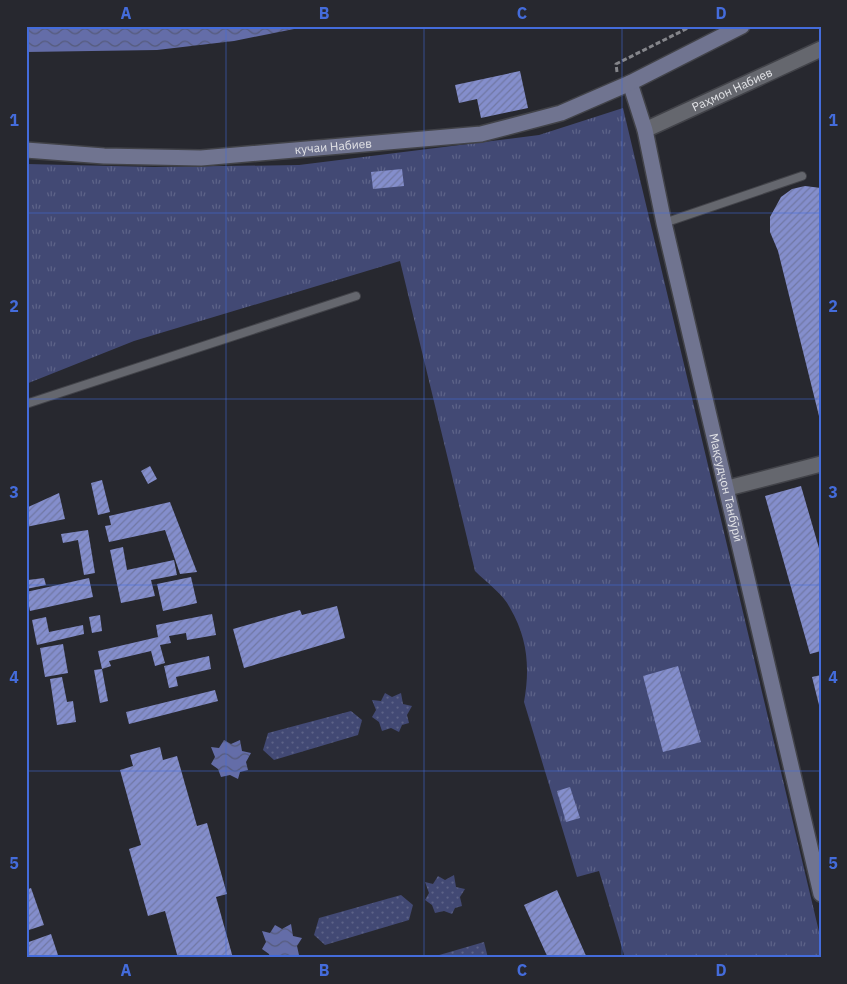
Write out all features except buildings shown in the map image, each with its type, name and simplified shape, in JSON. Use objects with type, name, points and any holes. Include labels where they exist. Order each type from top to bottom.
[{"type":"main road","name":"кучаи Набиев","points":[[26,150],[104,156],[201,158],[481,134],[561,113],[625,85],[742,26]]},
{"type":"main road","name":"Мақсудҷон Танбӯрӣ","points":[[625,85],[645,130],[664,222],[728,488],[821,894]]},
{"type":"street","name":"Раҳмон Набиев","points":[[645,130],[821,49]]},
{"type":"street","points":[[728,488],[821,464]]},
{"type":"lane","points":[[664,222],[802,176]]},
{"type":"lane","points":[[26,404],[356,296]]},
{"type":"path","points":[[625,85],[616,64],[692,26]]},
{"type":"green space","points":[[623,108],[821,940],[821,958],[625,958],[599,871],[577,877],[524,702],[527,665],[521,631],[507,603],[475,571],[400,261],[134,341],[26,384],[26,164],[155,167],[299,165],[539,135]]},
{"type":"green space","points":[[385,693],[392,697],[401,693],[403,704],[412,706],[407,715],[409,723],[402,725],[399,732],[391,728],[382,731],[379,722],[372,717],[376,710],[372,700],[381,701]]},
{"type":"green space","points":[[351,711],[362,720],[358,735],[274,760],[263,750],[268,733]]},
{"type":"green space","points":[[454,875],[456,887],[465,889],[460,897],[462,906],[455,908],[452,914],[444,911],[435,913],[432,905],[425,900],[429,893],[425,882],[433,884],[438,876],[445,880]]},
{"type":"green space","points":[[401,895],[413,905],[409,920],[325,945],[314,935],[319,918]]},
{"type":"green space","points":[[484,942],[488,958],[429,958]]},
{"type":"water","points":[[26,26],[309,26],[234,41],[157,50],[26,52]]},
{"type":"water","points":[[224,740],[231,744],[240,740],[242,751],[251,753],[246,762],[248,770],[240,772],[238,779],[230,775],[221,777],[218,769],[211,764],[215,757],[211,747],[219,748]]},
{"type":"water","points":[[291,924],[293,936],[302,938],[297,946],[299,955],[291,958],[270,958],[269,954],[262,949],[266,942],[262,931],[270,933],[275,925],[282,929]]}]
